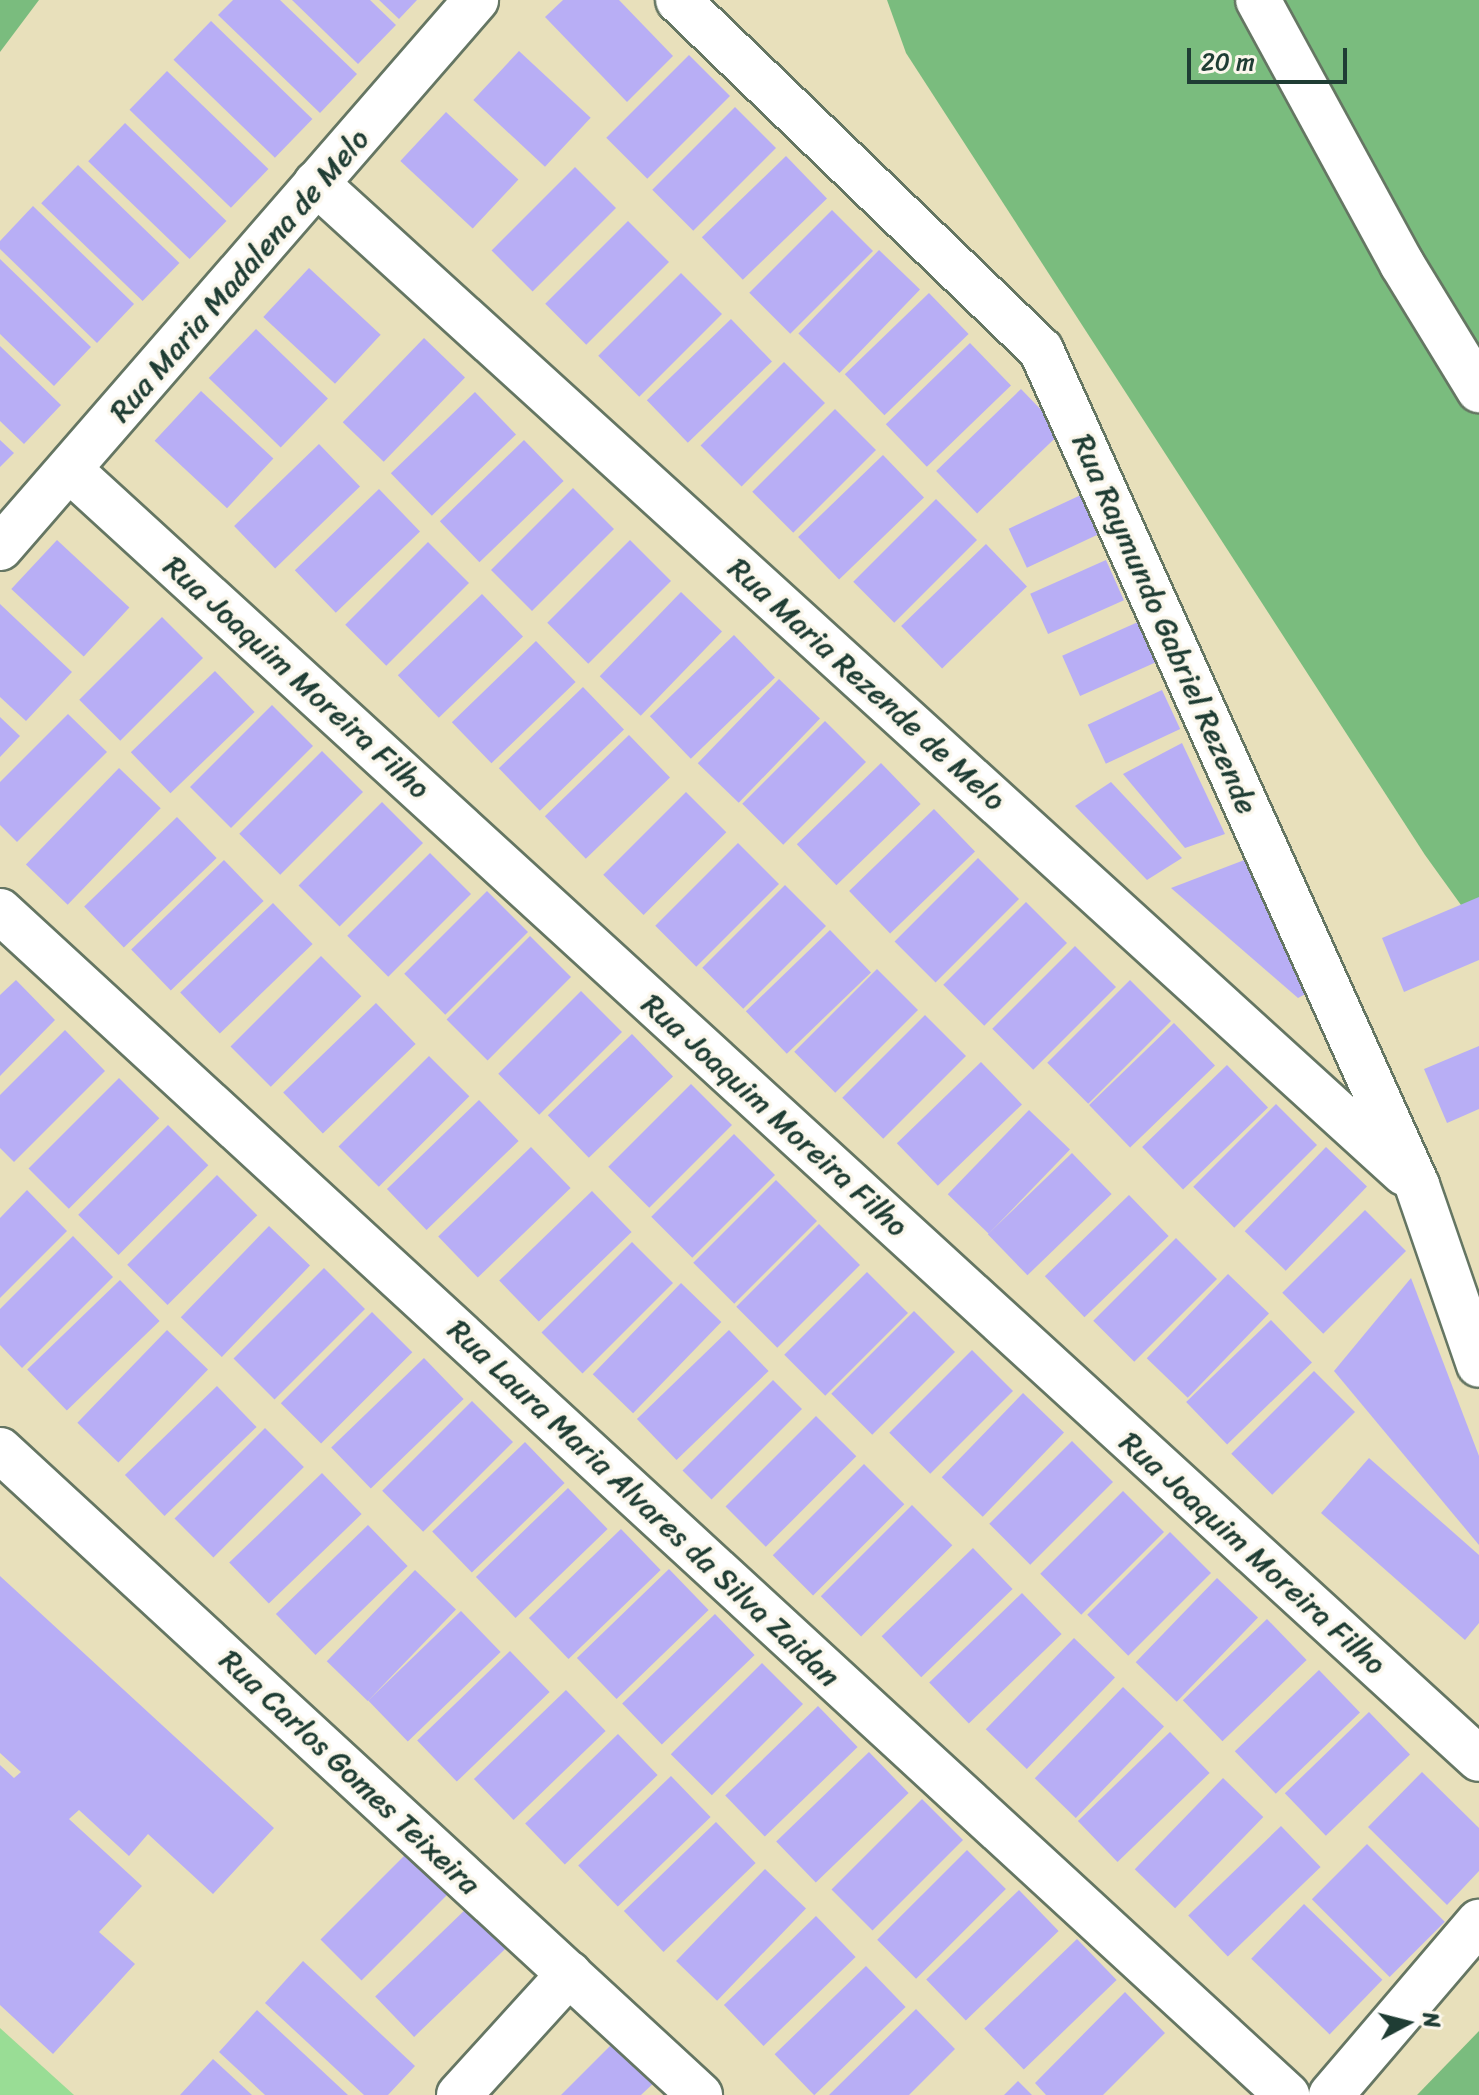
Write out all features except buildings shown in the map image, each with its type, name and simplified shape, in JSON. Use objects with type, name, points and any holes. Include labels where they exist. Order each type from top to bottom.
[{"type":"street","name":"Rua Maria Madalena de Melo","points":[[0,548],[71,471],[476,0]]},
{"type":"street","name":"Rua Raymundo Gabriel Rezende","points":[[678,0],[1041,350],[1417,1185],[1479,1365]]},
{"type":"street","points":[[1258,0],[1402,264],[1479,390]]},
{"type":"street","name":"Rua Maria Rezende de Melo","points":[[316,183],[1417,1185]]},
{"type":"street","name":"Rua Joaquim Moreira Filho","points":[[71,471],[1479,1759]]},
{"type":"street","name":"Rua Laura Maria Alvares da Silva Zaidan","points":[[0,911],[1287,2095]]},
{"type":"street","name":"Rua Carlos Gomes Teixeira","points":[[0,1450],[700,2095]]},
{"type":"street","points":[[1331,2095],[1479,1922]]},
{"type":"street","points":[[459,2095],[569,1974]]},
{"type":"green space","points":[[0,0],[39,0],[0,52]]},
{"type":"green space","points":[[887,0],[1479,0],[1479,930],[1425,855],[906,53]]},
{"type":"green space","points":[[0,2028],[74,2095],[0,2095]]},
{"type":"green space","points":[[1479,2031],[1479,2095],[1417,2095]]}]
